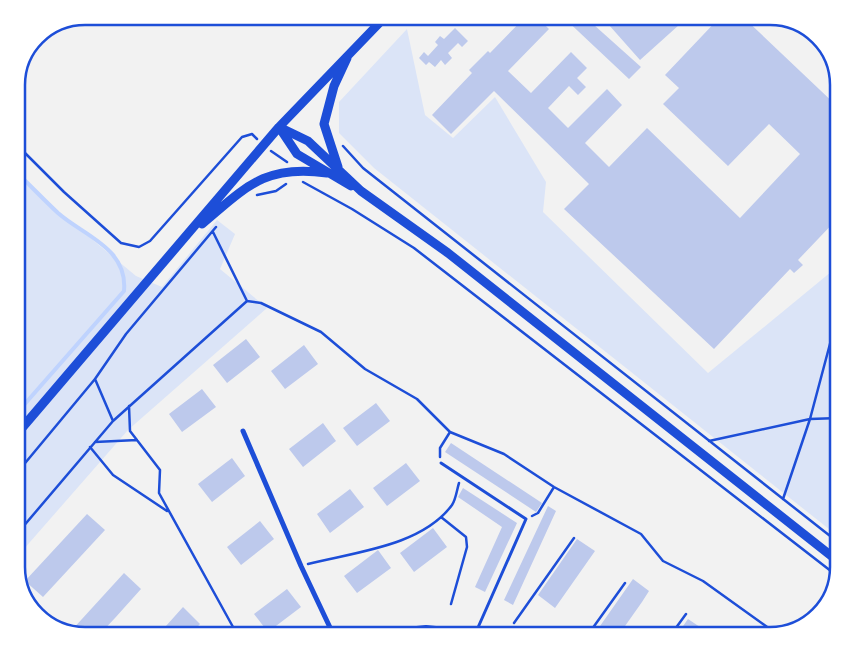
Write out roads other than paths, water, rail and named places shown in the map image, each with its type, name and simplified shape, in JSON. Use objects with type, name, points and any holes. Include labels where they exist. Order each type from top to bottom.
[{"type":"main road","points":[[25,424],[279,127],[377,25]]},
{"type":"main road","points":[[339,170],[324,124],[334,86],[350,52]]},
{"type":"main road","points":[[279,127],[308,141],[361,191]]},
{"type":"main road","points":[[279,127],[298,154],[327,173],[361,191],[448,253],[830,555]]},
{"type":"main road","points":[[184,238],[247,187],[263,177],[281,172],[327,173]]},
{"type":"street","points":[[244,431],[300,566],[330,627]]},
{"type":"lane","points":[[441,463],[526,520],[478,627]]},
{"type":"waterway","points":[[25,181],[58,213],[112,253],[119,264],[123,276],[124,291],[25,404]]}]
